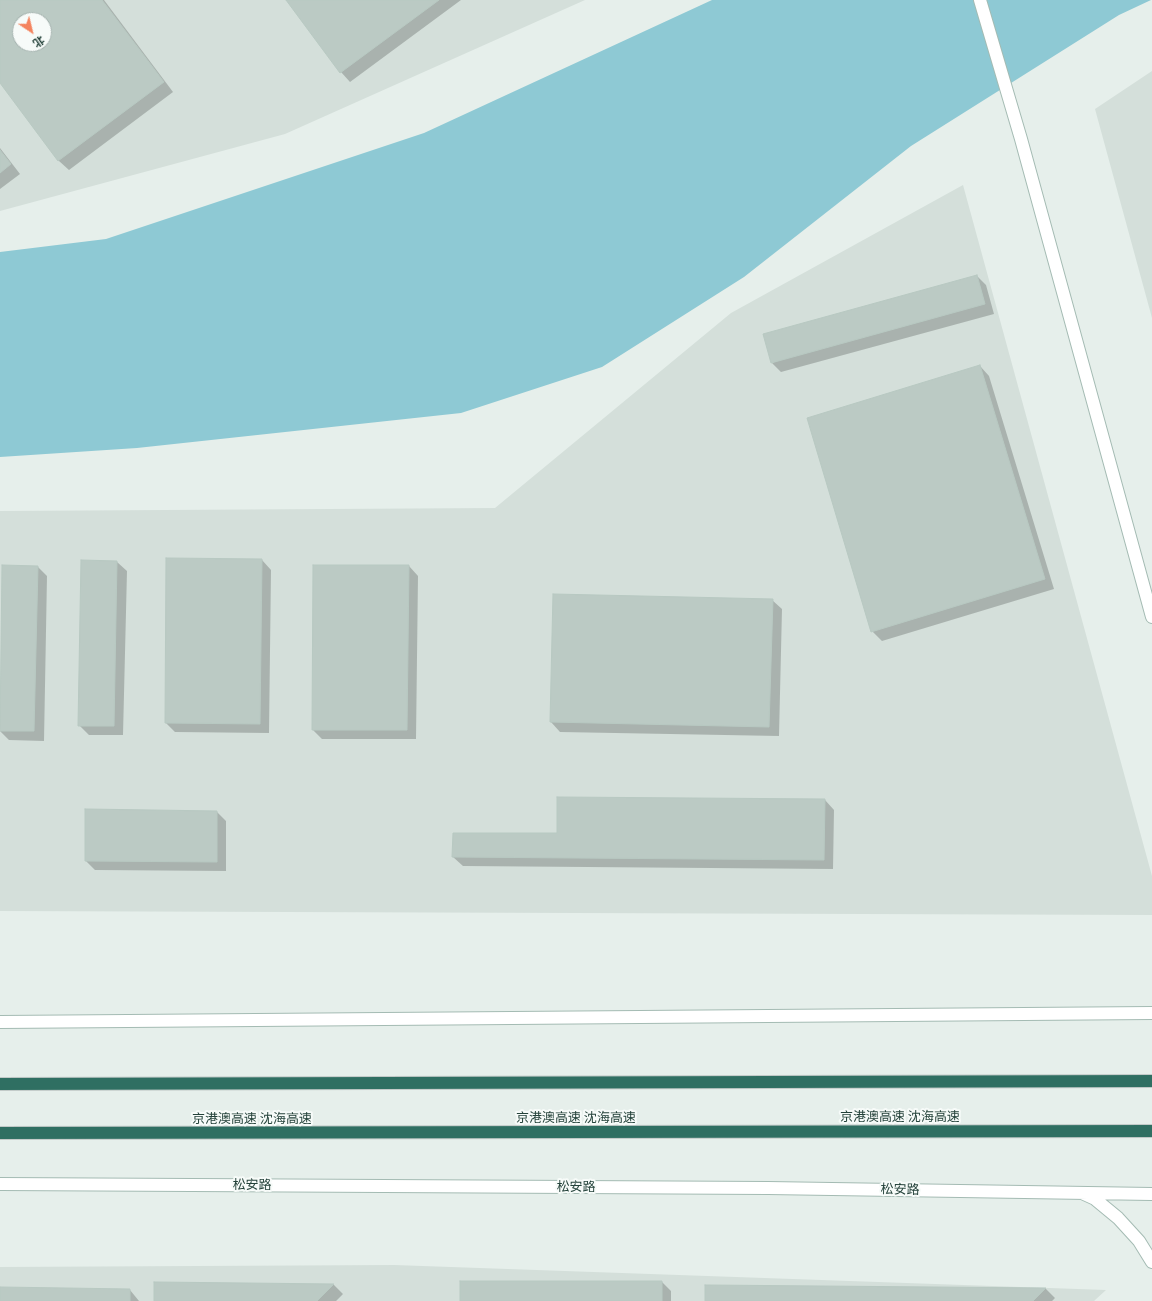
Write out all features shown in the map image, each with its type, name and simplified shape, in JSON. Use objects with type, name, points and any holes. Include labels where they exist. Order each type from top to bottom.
[{"type":"highway","points":[[0,1084],[1152,1081]]},
{"type":"highway","name":"京港澳高速 沈海高速","points":[[0,1133],[1152,1131]]},
{"type":"main road","points":[[980,0],[1021,139],[1152,617]]},
{"type":"main road","points":[[0,1022],[1152,1013]]},
{"type":"main road","name":"松安路","points":[[0,1184],[768,1188],[1152,1194]]},
{"type":"main road","points":[[1081,1193],[1095,1199],[1118,1218],[1139,1241],[1152,1262]]},
{"type":"shaded area","points":[[0,0],[585,0],[285,134],[0,211]]},
{"type":"shaded area","points":[[1152,71],[1152,318],[1095,109]]},
{"type":"shaded area","points":[[963,185],[1152,876],[1152,915],[0,911],[0,511],[495,508],[731,313]]},
{"type":"shaded area","points":[[394,1265],[1106,1290],[1094,1301],[0,1301],[0,1267]]},
{"type":"water","points":[[712,0],[1151,0],[1119,15],[911,146],[744,277],[602,367],[461,413],[137,448],[0,457],[0,252],[106,239],[424,133]]},
{"type":"building","points":[[0,0],[102,0],[164,82],[58,161],[0,83]]},
{"type":"building","points":[[286,0],[439,0],[340,73]]},
{"type":"building","points":[[0,150],[11,164],[0,173]]},
{"type":"building","points":[[977,275],[985,304],[771,363],[763,334]]},
{"type":"building","points":[[980,365],[1045,579],[871,632],[807,418]]},
{"type":"building","points":[[166,558],[262,559],[260,724],[165,723]]},
{"type":"building","points":[[81,560],[117,561],[114,726],[78,726]]},
{"type":"building","points":[[2,565],[38,566],[34,731],[0,731]]},
{"type":"building","points":[[313,565],[409,565],[407,730],[312,730]]},
{"type":"building","points":[[553,594],[773,599],[769,727],[550,722]]},
{"type":"building","points":[[557,797],[825,799],[824,860],[452,857],[453,833],[557,833]]},
{"type":"building","points":[[85,809],[217,811],[217,862],[85,861]]},
{"type":"building","points":[[460,1281],[662,1281],[662,1301],[460,1301]]},
{"type":"building","points":[[154,1282],[334,1284],[317,1301],[154,1301]]},
{"type":"building","points":[[705,1285],[1046,1288],[1033,1301],[705,1301]]},
{"type":"building","points":[[0,1287],[130,1289],[130,1301],[0,1301]]}]
